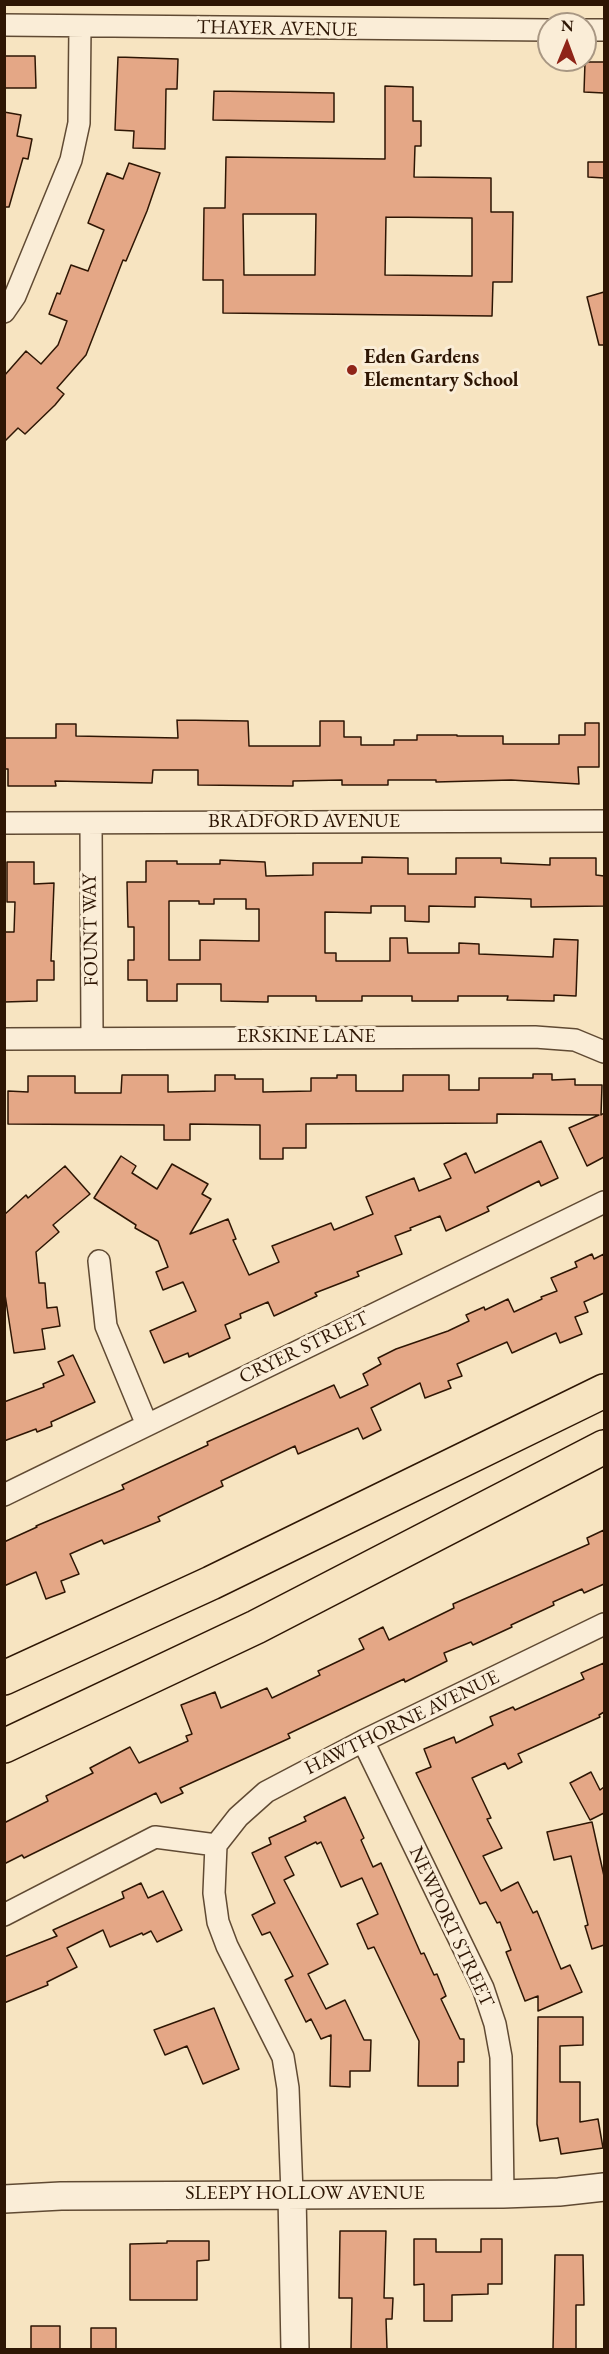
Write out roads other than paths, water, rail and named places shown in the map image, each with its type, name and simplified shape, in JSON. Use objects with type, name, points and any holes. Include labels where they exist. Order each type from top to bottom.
[{"type":"highway","points":[[4,1678],[211,1583],[604,1391]]},
{"type":"highway","points":[[4,1746],[256,1628],[604,1447]]},
{"type":"street","name":"THAYER AVENUE","points":[[4,25],[537,30]]},
{"type":"street","points":[[4,312],[15,296],[71,160],[79,123],[80,26]]},
{"type":"street","name":"BRADFORD AVENUE","points":[[4,823],[604,821]]},
{"type":"street","name":"FOUNT WAY","points":[[91,823],[92,1037]]},
{"type":"street","name":"ERSKINE LANE","points":[[4,1039],[92,1037],[535,1038],[575,1040],[604,1052]]},
{"type":"street","name":"CRYER STREET","points":[[4,1495],[604,1202]]},
{"type":"street","points":[[99,1261],[106,1326],[147,1425]]},
{"type":"street","name":"HAWTHORNE AVENUE","points":[[216,1845],[238,1817],[266,1792],[363,1741],[604,1624]]},
{"type":"street","name":"NEWPORT STREET","points":[[363,1741],[483,1988],[495,2024],[501,2057],[503,2194]]},
{"type":"street","points":[[4,1915],[155,1836],[216,1845],[214,1893],[218,1922],[227,1946],[283,2057],[288,2088],[295,2349]]},
{"type":"street","name":"SLEEPY HOLLOW AVENUE","points":[[4,2199],[29,2196],[503,2194],[559,2192],[604,2187]]},
{"type":"place","name":"Eden Gardens Elementary School","points":[[352,370]]}]
